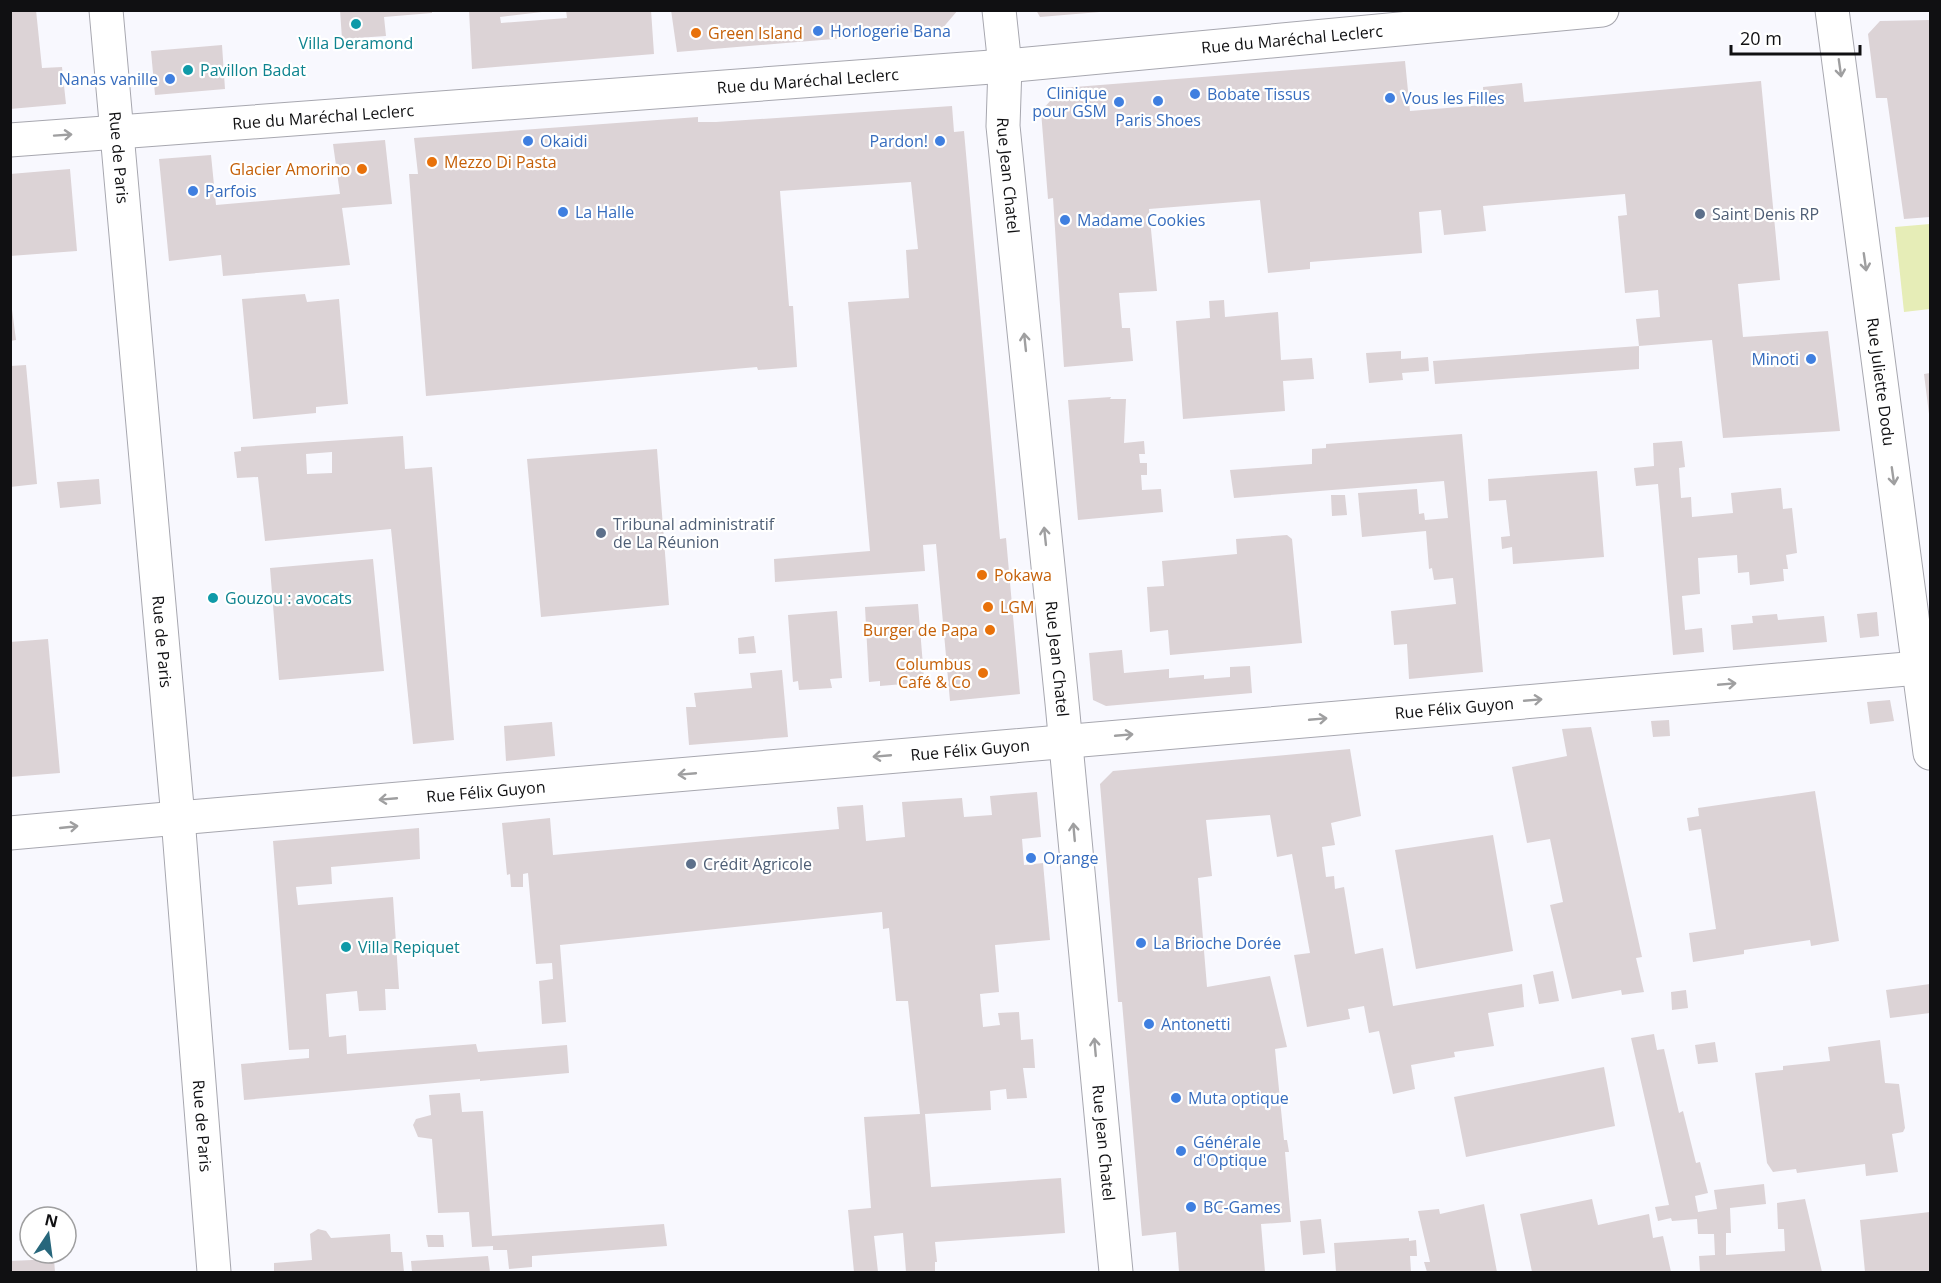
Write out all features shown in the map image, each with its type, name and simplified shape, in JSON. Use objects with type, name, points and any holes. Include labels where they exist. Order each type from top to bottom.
[{"type":"street","name":"Rue de Paris","points":[[106,10],[178,818],[214,1272]]},
{"type":"street","name":"Rue Jean Chatel","points":[[999,10],[1005,66],[1003,126],[1116,1272]]},
{"type":"street","name":"Rue du Maréchal Leclerc","points":[[10,140],[116,130],[1005,66],[1602,10]]},
{"type":"street","name":"Rue Juliette Dodu","points":[[1832,10],[1925,668],[1930,753]]},
{"type":"street","name":"Rue Félix Guyon","points":[[10,833],[1065,740],[1925,668]]},
{"type":"green space","points":[[1930,224],[1930,309],[1904,312],[1895,227]]},
{"type":"building","points":[[10,10],[36,10],[42,68],[62,67],[66,104],[10,109]]},
{"type":"building","points":[[340,10],[432,10],[432,13],[384,17],[386,36],[342,39]]},
{"type":"building","points":[[469,10],[559,10],[500,17],[501,23],[567,18],[566,10],[651,10],[654,54],[472,69]]},
{"type":"building","points":[[671,10],[958,10],[941,30],[677,52]]},
{"type":"building","points":[[1036,10],[1100,10],[1100,12],[1040,17]]},
{"type":"building","points":[[1930,20],[1930,217],[1904,219],[1887,98],[1876,98],[1868,34],[1880,21]]},
{"type":"building","name":"Pavillon Badat","points":[[222,45],[225,89],[155,95],[151,51]]},
{"type":"building","points":[[1405,61],[1410,111],[1484,105],[1483,87],[1522,83],[1524,102],[1761,81],[1780,280],[1738,284],[1743,337],[1828,331],[1840,431],[1723,438],[1712,340],[1639,346],[1636,319],[1660,317],[1658,290],[1625,293],[1618,216],[1627,215],[1625,194],[1483,206],[1486,231],[1444,235],[1441,210],[1419,212],[1422,253],[1310,262],[1310,269],[1268,273],[1260,200],[1149,209],[1157,291],[1119,293],[1122,328],[1130,328],[1133,361],[1064,367],[1053,198],[1048,199],[1041,111],[1062,88]]},
{"type":"building","points":[[952,106],[954,132],[964,131],[1000,539],[1006,538],[1020,694],[950,701],[936,544],[923,545],[925,571],[775,582],[774,559],[870,551],[848,302],[909,298],[906,250],[918,249],[911,182],[780,191],[789,306],[793,306],[797,367],[758,370],[757,367],[426,396],[409,174],[418,174],[414,138],[698,117],[698,122],[716,122]]},
{"type":"building","points":[[385,140],[392,204],[342,208],[350,265],[223,276],[221,255],[169,261],[159,159],[211,155],[216,205],[340,194],[333,144]]},
{"type":"building","points":[[70,169],[77,251],[10,256],[10,174]]},
{"type":"building","points":[[10,294],[16,340],[10,341]]},
{"type":"building","points":[[305,294],[307,302],[339,299],[348,404],[316,407],[316,413],[253,419],[242,299]]},
{"type":"building","points":[[1224,300],[1225,317],[1278,312],[1281,360],[1312,358],[1314,379],[1283,381],[1285,411],[1183,419],[1176,321],[1210,318],[1209,301]]},
{"type":"building","points":[[1639,346],[1639,369],[1435,384],[1433,361]]},
{"type":"building","points":[[1401,351],[1401,359],[1428,357],[1429,371],[1402,373],[1403,380],[1369,383],[1366,353]]},
{"type":"building","points":[[26,365],[37,484],[10,487],[10,366]]},
{"type":"building","points":[[1930,373],[1930,413],[1929,414],[1924,374]]},
{"type":"building","points":[[1111,397],[1110,399],[1126,399],[1124,443],[1144,441],[1145,454],[1139,454],[1140,463],[1147,463],[1147,475],[1141,475],[1142,490],[1161,489],[1163,512],[1078,520],[1068,400]]},
{"type":"building","points":[[1462,434],[1483,672],[1409,679],[1407,644],[1394,645],[1391,611],[1456,604],[1453,578],[1434,580],[1432,568],[1429,569],[1426,531],[1362,537],[1358,493],[1417,489],[1419,514],[1424,513],[1425,520],[1448,518],[1444,481],[1234,498],[1230,470],[1312,464],[1312,449],[1326,448],[1326,444]]},
{"type":"building","points":[[403,436],[405,469],[432,467],[454,740],[413,744],[391,529],[265,541],[258,477],[237,478],[234,452],[241,451],[241,447]],"holes":[[[332,452],[332,473],[307,474],[306,454]]]},
{"type":"building","points":[[1682,441],[1685,467],[1679,468],[1681,498],[1691,497],[1692,517],[1733,513],[1731,493],[1781,488],[1783,509],[1792,508],[1797,553],[1786,555],[1788,569],[1783,569],[1784,581],[1750,585],[1749,572],[1738,573],[1737,555],[1698,558],[1700,594],[1682,596],[1685,630],[1702,628],[1704,652],[1673,655],[1658,484],[1636,486],[1634,468],[1654,466],[1653,443]]},
{"type":"building","points":[[657,449],[669,605],[541,617],[527,459]]},
{"type":"building","points":[[1597,471],[1604,557],[1513,564],[1512,547],[1502,549],[1501,537],[1510,536],[1506,500],[1489,501],[1488,479]]},
{"type":"building","points":[[99,479],[101,504],[60,508],[57,482]]},
{"type":"building","points":[[1331,495],[1345,495],[1347,515],[1332,516]]},
{"type":"building","points":[[1287,535],[1292,539],[1302,643],[1170,655],[1168,630],[1150,632],[1147,587],[1164,586],[1162,561],[1237,554],[1236,539]]},
{"type":"building","points":[[373,559],[384,671],[279,680],[270,568]]},
{"type":"building","points":[[918,604],[924,678],[915,679],[915,683],[880,686],[880,681],[869,682],[865,607]]},
{"type":"building","points":[[837,611],[842,678],[830,679],[832,688],[799,690],[798,681],[793,682],[788,615]]},
{"type":"building","points":[[1877,612],[1879,636],[1860,638],[1857,614]]},
{"type":"building","points":[[1777,614],[1778,620],[1824,616],[1827,642],[1733,650],[1731,625],[1753,623],[1752,616]]},
{"type":"building","points":[[754,636],[756,653],[739,654],[738,638]]},
{"type":"building","points":[[48,639],[60,773],[10,777],[10,642]]},
{"type":"building","points":[[1122,650],[1124,673],[1169,669],[1169,678],[1204,675],[1204,679],[1230,677],[1230,667],[1250,666],[1252,693],[1106,706],[1093,700],[1089,653]]},
{"type":"building","points":[[782,670],[788,737],[689,745],[686,707],[696,707],[694,693],[752,688],[750,673]]},
{"type":"building","points":[[1890,700],[1894,721],[1870,724],[1867,702]]},
{"type":"building","points":[[1669,720],[1670,736],[1653,737],[1651,721]]},
{"type":"building","points":[[552,722],[555,756],[506,761],[504,726]]},
{"type":"building","points":[[1591,727],[1642,957],[1636,958],[1644,992],[1622,995],[1621,990],[1572,999],[1550,905],[1563,902],[1550,839],[1527,843],[1512,767],[1567,756],[1562,729]]},
{"type":"building","points":[[1350,749],[1361,816],[1331,823],[1335,845],[1322,847],[1326,877],[1334,876],[1335,889],[1344,887],[1355,954],[1383,948],[1393,1006],[1522,984],[1524,1007],[1488,1013],[1494,1046],[1454,1052],[1455,1057],[1411,1065],[1415,1089],[1393,1094],[1379,1031],[1369,1033],[1364,1006],[1348,1009],[1350,1019],[1307,1027],[1294,955],[1310,953],[1292,854],[1277,857],[1270,815],[1206,820],[1212,876],[1198,878],[1207,987],[1270,976],[1287,1047],[1275,1049],[1284,1140],[1287,1140],[1289,1152],[1285,1152],[1291,1222],[1261,1224],[1265,1272],[1179,1272],[1176,1232],[1142,1236],[1122,1002],[1118,1002],[1100,784],[1113,771]]},
{"type":"building","points":[[1815,791],[1839,941],[1811,946],[1810,940],[1744,950],[1744,954],[1693,962],[1689,933],[1716,929],[1701,829],[1689,831],[1687,818],[1699,816],[1698,808]]},
{"type":"building","points":[[1037,792],[1041,837],[1022,839],[1024,865],[1043,863],[1050,940],[995,945],[999,992],[980,994],[983,1027],[1000,1025],[998,1013],[1019,1012],[1021,1040],[1033,1039],[1035,1068],[1023,1068],[1027,1098],[1007,1099],[1006,1089],[990,1091],[991,1110],[925,1114],[931,1187],[1061,1178],[1065,1233],[935,1242],[937,1262],[935,1262],[935,1272],[906,1272],[903,1233],[874,1236],[878,1272],[854,1272],[848,1210],[871,1208],[864,1117],[920,1114],[908,1001],[896,1001],[889,928],[883,929],[882,912],[560,945],[566,1022],[542,1024],[539,981],[553,979],[552,963],[536,964],[528,873],[523,874],[523,887],[511,887],[510,874],[507,875],[502,823],[550,818],[553,855],[839,829],[837,807],[863,805],[866,841],[905,837],[902,802],[962,798],[964,817],[992,815],[990,796]]},
{"type":"building","points":[[419,828],[420,859],[331,867],[332,884],[296,887],[298,905],[393,897],[399,989],[385,989],[386,1010],[359,1011],[357,991],[326,994],[329,1037],[346,1035],[347,1054],[476,1044],[478,1052],[567,1045],[569,1073],[244,1100],[241,1064],[309,1058],[309,1049],[289,1050],[273,841]]},
{"type":"building","points":[[1493,835],[1513,951],[1416,969],[1395,850]]},
{"type":"building","points":[[1553,971],[1559,1001],[1539,1004],[1533,975]]},
{"type":"building","points":[[1930,984],[1930,1013],[1890,1018],[1886,990]]},
{"type":"building","points":[[1686,990],[1688,1008],[1672,1010],[1671,992]]},
{"type":"building","points":[[1654,1034],[1657,1050],[1664,1049],[1679,1113],[1683,1111],[1696,1163],[1700,1162],[1708,1193],[1695,1196],[1698,1212],[1717,1209],[1714,1190],[1764,1184],[1766,1204],[1730,1208],[1731,1233],[1726,1233],[1726,1255],[1785,1251],[1784,1229],[1778,1229],[1777,1203],[1805,1199],[1822,1272],[1700,1272],[1699,1256],[1715,1255],[1714,1234],[1698,1234],[1697,1219],[1672,1221],[1671,1218],[1658,1221],[1655,1207],[1669,1205],[1631,1038]]},
{"type":"building","points":[[1880,1040],[1885,1083],[1899,1084],[1905,1128],[1903,1132],[1892,1134],[1898,1172],[1866,1176],[1865,1164],[1797,1173],[1796,1169],[1773,1172],[1767,1163],[1755,1073],[1783,1070],[1783,1066],[1830,1061],[1828,1047]]},
{"type":"building","points":[[1715,1042],[1718,1062],[1698,1064],[1695,1045]]},
{"type":"building","points":[[1604,1067],[1615,1126],[1466,1157],[1454,1097]]},
{"type":"building","points":[[460,1093],[462,1112],[483,1111],[492,1236],[664,1224],[667,1246],[532,1256],[532,1267],[509,1269],[507,1250],[493,1250],[493,1246],[472,1247],[469,1212],[438,1213],[432,1139],[418,1137],[413,1125],[416,1119],[431,1115],[429,1095]]},
{"type":"building","points":[[1592,1199],[1598,1225],[1649,1214],[1653,1238],[1663,1236],[1671,1272],[1532,1272],[1520,1214]]},
{"type":"building","points":[[1484,1204],[1497,1272],[1427,1272],[1424,1262],[1430,1262],[1418,1211],[1439,1209],[1440,1214]]},
{"type":"building","points":[[1930,1212],[1930,1272],[1865,1272],[1860,1220]]},
{"type":"building","points":[[1321,1219],[1325,1253],[1303,1255],[1300,1221]]},
{"type":"building","points":[[318,1229],[326,1231],[331,1238],[390,1234],[391,1252],[402,1252],[404,1272],[274,1272],[274,1263],[312,1260],[310,1234]]},
{"type":"building","points":[[426,1235],[443,1235],[444,1247],[428,1247]]},
{"type":"building","points":[[1409,1238],[1409,1241],[1416,1240],[1417,1256],[1410,1256],[1411,1272],[1336,1272],[1334,1243]]},
{"type":"building","points":[[488,1256],[490,1272],[412,1272],[411,1261]]},
{"type":"building","points":[[10,1261],[18,1261],[18,1265],[54,1265],[55,1272],[10,1272]]},
{"type":"place","name":"Villa Deramond","points":[[356,24]]},
{"type":"place","name":"Horlogerie Bana","points":[[818,31]]},
{"type":"place","name":"Green Island","points":[[696,33]]},
{"type":"place","name":"Pavillon Badat","points":[[188,70]]},
{"type":"place","name":"Nanas vanille","points":[[170,79]]},
{"type":"place","name":"Bobate Tissus","points":[[1195,94]]},
{"type":"place","name":"Vous les Filles","points":[[1390,98]]},
{"type":"place","name":"Paris Shoes","points":[[1158,101]]},
{"type":"place","name":"Clinique pour GSM","points":[[1119,102]]},
{"type":"place","name":"Okaidi","points":[[528,141]]},
{"type":"place","name":"Pardon!","points":[[940,141]]},
{"type":"place","name":"Mezzo Di Pasta","points":[[432,162]]},
{"type":"place","name":"Glacier Amorino","points":[[362,169]]},
{"type":"place","name":"Parfois","points":[[193,191]]},
{"type":"place","name":"La Halle","points":[[563,212]]},
{"type":"place","name":"Saint Denis RP","points":[[1700,214]]},
{"type":"place","name":"Madame Cookies","points":[[1065,220]]},
{"type":"place","name":"Minoti","points":[[1811,359]]},
{"type":"place","name":"Tribunal administratif de La Réunion","points":[[601,533]]},
{"type":"place","name":"Pokawa","points":[[982,575]]},
{"type":"place","name":"Gouzou : avocats","points":[[213,598]]},
{"type":"place","name":"LGM","points":[[988,607]]},
{"type":"place","name":"Burger de Papa","points":[[990,630]]},
{"type":"place","name":"Columbus Café & Co","points":[[983,673]]},
{"type":"place","name":"Orange","points":[[1031,858]]},
{"type":"place","name":"Crédit Agricole","points":[[691,864]]},
{"type":"place","name":"La Brioche Dorée","points":[[1141,943]]},
{"type":"place","name":"Villa Repiquet","points":[[346,947]]},
{"type":"place","name":"Antonetti","points":[[1149,1024]]},
{"type":"place","name":"Muta optique","points":[[1176,1098]]},
{"type":"place","name":"Générale d'Optique","points":[[1181,1151]]},
{"type":"place","name":"BC-Games","points":[[1191,1207]]}]
